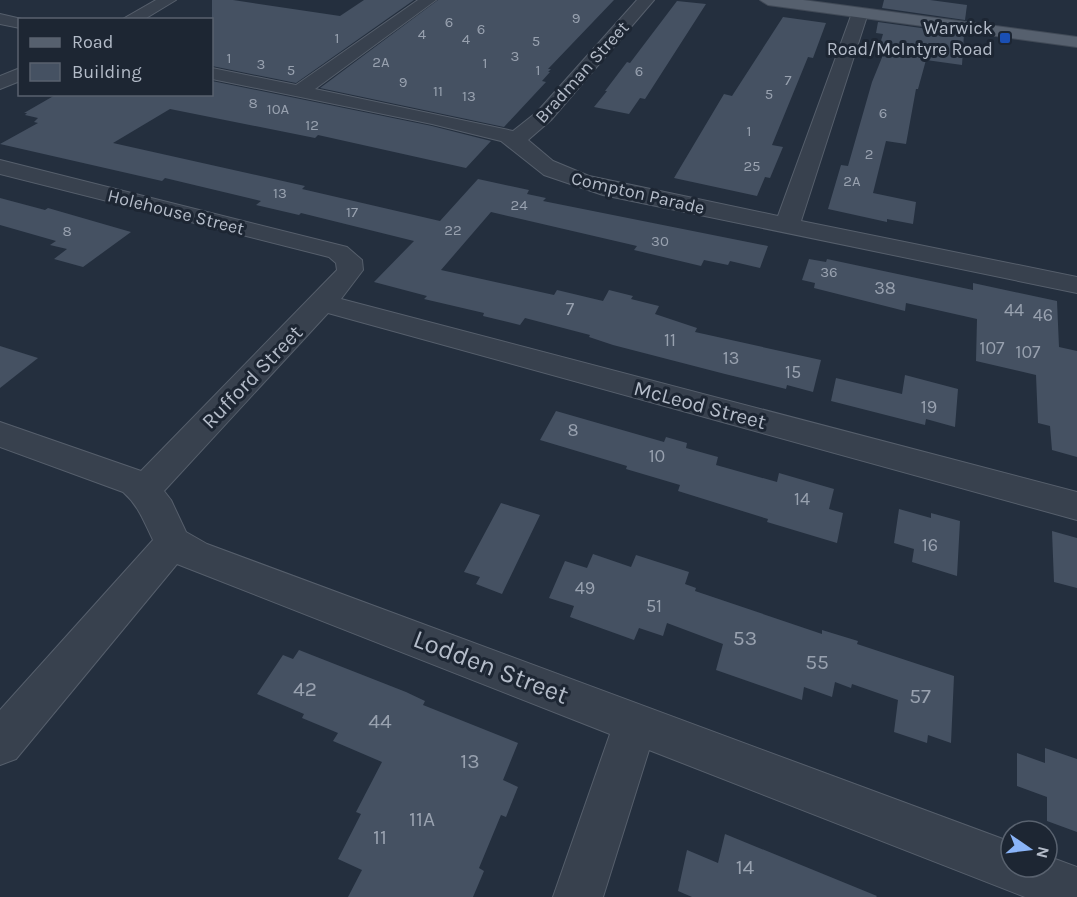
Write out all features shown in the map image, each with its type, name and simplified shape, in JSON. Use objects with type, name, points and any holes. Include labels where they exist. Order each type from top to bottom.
[{"type":"main road","points":[[768,0],[864,8],[1077,42]]},
{"type":"street","points":[[133,18],[168,0]]},
{"type":"street","points":[[300,91],[428,0]]},
{"type":"street","name":"Bradman Street","points":[[515,139],[544,116],[646,0]]},
{"type":"street","points":[[787,225],[864,8]]},
{"type":"street","points":[[0,19],[18,23]]},
{"type":"street","points":[[0,83],[18,74]]},
{"type":"street","name":"Compton Parade","points":[[213,74],[467,125],[515,139],[544,165],[585,183],[1077,285]]},
{"type":"street","name":"Holehouse Street","points":[[0,167],[338,252],[349,260]]},
{"type":"street","name":"Rufford Street","points":[[144,490],[348,275],[351,265],[349,260]]},
{"type":"street","name":"McLeod Street","points":[[323,303],[1077,507]]},
{"type":"street","points":[[0,434],[122,477],[144,490],[159,510],[173,543],[0,743]]},
{"type":"street","name":"Lodden Street","points":[[173,543],[194,555],[999,862]]},
{"type":"street","points":[[578,897],[636,723]]},
{"type":"street","name":"Lodden Street","points":[[1043,879],[1077,892]]},
{"type":"building","points":[[212,0],[233,0],[340,16],[364,0],[414,0],[296,83],[213,66]]},
{"type":"building","points":[[438,0],[614,0],[548,69],[551,69],[548,72],[550,72],[542,81],[546,82],[504,127],[320,88]]},
{"type":"building","points":[[884,0],[930,0],[967,5],[965,20],[882,8]]},
{"type":"building","points":[[677,1],[706,4],[645,99],[640,98],[629,114],[594,107],[627,62],[630,63]]},
{"type":"building","points":[[783,17],[826,23],[813,58],[808,57],[772,145],[783,147],[770,178],[765,177],[757,196],[674,178],[724,94],[732,96]]},
{"type":"building","points":[[878,22],[964,34],[962,65],[926,60],[918,89],[916,89],[906,144],[886,141],[873,193],[916,202],[913,224],[887,219],[887,222],[828,209],[841,165],[848,166],[872,82],[883,55],[877,54],[883,34],[876,33]]},
{"type":"building","points":[[213,81],[432,126],[491,141],[466,168],[318,135],[315,138],[170,109],[113,143],[305,186],[302,189],[440,221],[478,179],[529,190],[527,194],[546,198],[543,201],[768,246],[760,268],[730,261],[728,265],[704,260],[701,266],[634,250],[637,246],[491,212],[441,270],[554,295],[557,290],[603,301],[609,290],[633,296],[631,299],[659,306],[655,314],[697,328],[695,332],[821,360],[813,392],[787,385],[786,389],[725,374],[613,345],[589,337],[590,335],[525,318],[520,325],[483,316],[484,313],[424,299],[427,296],[374,282],[414,241],[301,213],[299,215],[256,205],[261,201],[165,178],[162,181],[0,144],[38,123],[34,122],[38,118],[24,113],[54,96],[213,96]]},
{"type":"building","points":[[0,198],[45,210],[48,208],[131,232],[83,267],[54,259],[67,249],[50,245],[56,241],[0,225]]},
{"type":"building","points":[[809,259],[826,262],[827,259],[973,290],[973,283],[1057,301],[1059,347],[1077,351],[1077,457],[1052,450],[1050,426],[1038,423],[1036,375],[976,361],[977,319],[906,303],[905,311],[814,288],[815,283],[802,280]]},
{"type":"building","points":[[0,346],[38,358],[0,388]]},
{"type":"building","points":[[905,375],[958,389],[955,427],[926,419],[925,425],[831,401],[836,378],[902,394]]},
{"type":"building","points":[[556,411],[664,442],[666,437],[687,443],[686,448],[718,457],[716,465],[777,482],[779,473],[834,489],[829,509],[843,513],[837,543],[678,491],[680,485],[626,469],[627,466],[540,440]]},
{"type":"building","points":[[501,503],[540,515],[502,594],[476,584],[480,577],[464,572]]},
{"type":"building","points":[[899,509],[931,518],[931,513],[960,521],[957,576],[912,562],[914,549],[894,543]]},
{"type":"building","points":[[1052,531],[1077,538],[1077,588],[1054,582]]},
{"type":"building","points":[[593,554],[631,567],[636,555],[689,572],[685,584],[696,588],[695,591],[822,634],[822,630],[858,641],[857,644],[954,676],[951,743],[928,735],[927,743],[894,732],[898,700],[852,684],[851,688],[835,682],[832,697],[804,687],[802,700],[716,670],[723,644],[667,623],[663,636],[639,628],[634,640],[570,617],[574,606],[549,598],[565,561],[587,568]]},
{"type":"building","points":[[299,650],[406,692],[425,701],[423,705],[518,743],[503,780],[518,787],[506,817],[501,815],[479,868],[484,871],[473,897],[348,897],[362,870],[338,859],[361,814],[356,812],[382,762],[333,741],[338,733],[302,718],[304,714],[257,694],[283,655],[293,659]]},
{"type":"building","points":[[1045,748],[1077,759],[1077,832],[1059,825],[1059,819],[1047,819],[1047,797],[1017,786],[1017,753],[1045,763]]},
{"type":"building","points":[[725,834],[877,896],[692,897],[678,891],[687,850],[718,863]]},
{"type":"place","name":"Warwick Road/McIntyre Road","points":[[1005,38]]}]
